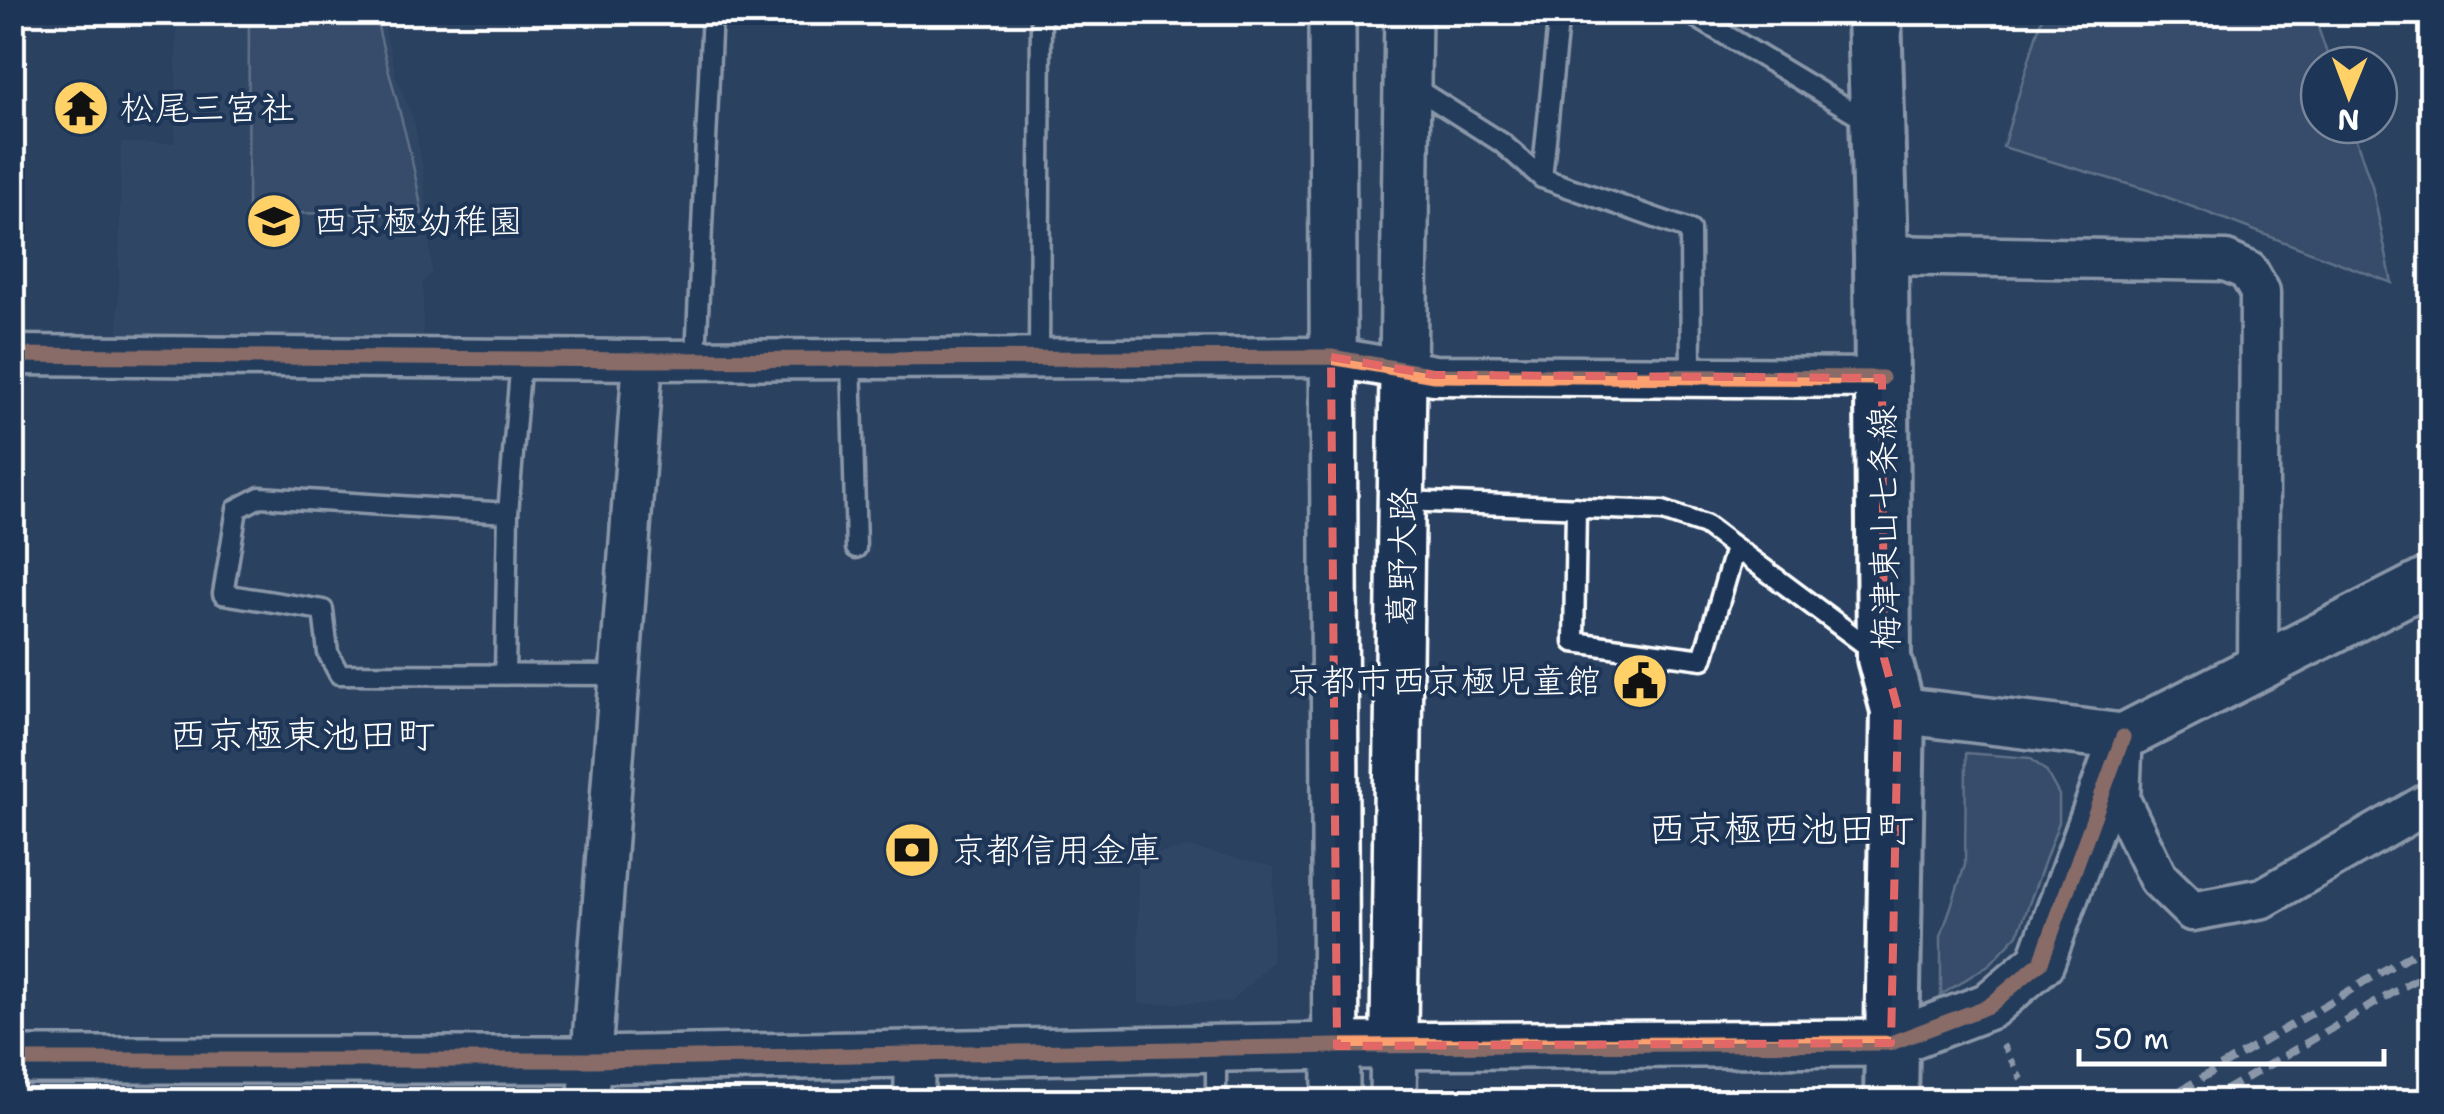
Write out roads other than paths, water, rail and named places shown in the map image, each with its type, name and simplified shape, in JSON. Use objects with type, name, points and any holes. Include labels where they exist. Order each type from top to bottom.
[{"type":"main road","name":"梅津東山七条線","points":[[1874,12],[1881,256],[1884,658],[1898,710],[1890,1102]]},
{"type":"street","name":"葛野大路","points":[[1332,12],[1336,1102]]},
{"type":"street","name":"葛野大路","points":[[1393,1102],[1408,12]]},
{"type":"street","points":[[1881,256],[2226,262],[2248,271],[2260,292],[2258,668]]},
{"type":"street","points":[[12,355],[643,360],[1332,358],[1434,376],[1882,378]]},
{"type":"street","points":[[590,1081],[643,360]]},
{"type":"street","points":[[1898,710],[2123,737],[2432,579]]},
{"type":"street","points":[[2123,737],[2120,800],[2158,878],[2192,911],[2263,898],[2432,800]]},
{"type":"street","points":[[12,1060],[590,1081],[915,1054],[1337,1046],[1891,1043],[1990,1006],[2041,962],[2123,737]]},
{"type":"street","points":[[1393,1048],[1409,1102]]},
{"type":"street","points":[[914,1102],[915,1054]]},
{"type":"lane","points":[[696,357],[712,12]]},
{"type":"lane","points":[[1040,357],[1041,12]]},
{"type":"lane","points":[[1542,178],[1559,12]]},
{"type":"lane","points":[[1680,12],[1694,16],[1875,125]]},
{"type":"lane","points":[[1408,83],[1502,143],[1542,178],[1690,230],[1690,376]]},
{"type":"lane","points":[[851,357],[856,548]]},
{"type":"lane","points":[[505,674],[508,513],[521,359]]},
{"type":"lane","points":[[508,513],[260,497],[237,509],[223,594],[323,610],[328,653],[339,674],[620,675]]},
{"type":"lane","points":[[1403,501],[1663,510],[1705,526],[1884,658]]},
{"type":"lane","points":[[1576,507],[1574,642],[1703,659],[1736,548]]},
{"type":"lane","points":[[1216,1048],[1216,1102]]},
{"type":"railway","points":[[2161,1102],[2432,942]]},
{"type":"railway","points":[[2205,1102],[2432,970]]},
{"type":"place","name":"松尾三宮社","points":[[81,108]]},
{"type":"place","name":"西京極幼稚園","points":[[274,221]]},
{"type":"place","name":"京都市西京極児童館","points":[[1640,681]]},
{"type":"place","name":"京都信用金庫","points":[[912,850]]},
{"type":"district","name":"西京極東池田町","points":[[302,735]]},
{"type":"district","name":"西京極西池田町","points":[[1781,829]]}]
